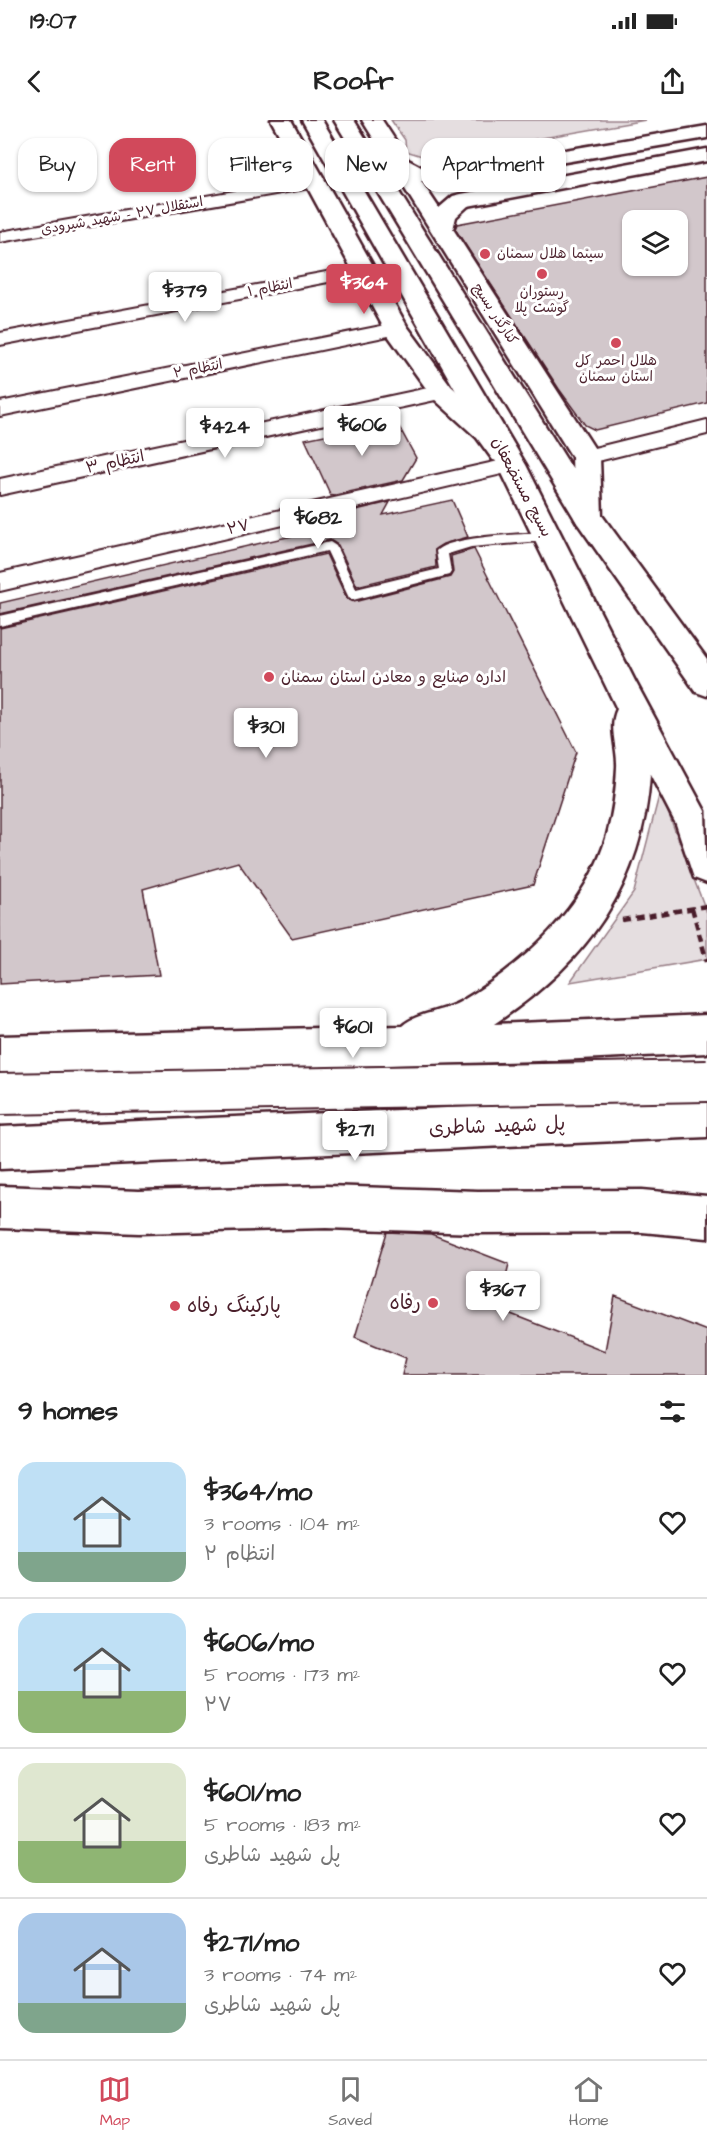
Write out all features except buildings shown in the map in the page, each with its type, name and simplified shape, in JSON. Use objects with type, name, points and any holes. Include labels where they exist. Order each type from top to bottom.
[{"type":"main road","points":[[281,120],[396,329],[442,392],[486,432],[512,465]]},
{"type":"main road","name":"بسیج مستضعفان","points":[[312,120],[512,465],[623,690],[700,826],[707,867]]},
{"type":"main road","points":[[344,120],[355,138]]},
{"type":"main road","name":"کنارگذر بسیج","points":[[372,120],[384,138]]},
{"type":"main road","points":[[409,169],[418,174],[447,176],[707,132]]},
{"type":"main road","points":[[441,230],[445,215],[461,201],[707,155]]},
{"type":"main road","name":"کنارگذر بسیج","points":[[409,178],[586,457]]},
{"type":"main road","points":[[388,192],[588,517],[693,654],[707,683]]},
{"type":"main road","points":[[586,457],[588,517]]},
{"type":"main road","points":[[397,1045],[471,1016],[534,975],[580,927],[616,865],[633,806],[635,746],[623,690]]},
{"type":"main road","points":[[0,1056],[707,1034]]},
{"type":"main road","points":[[635,1038],[672,1052],[695,1069],[707,1089]]},
{"type":"main road","points":[[0,1094],[707,1081]]},
{"type":"main road","name":"پل شهید شاطری","points":[[0,1148],[707,1117]]},
{"type":"main road","points":[[0,1207],[140,1212],[326,1207],[478,1212],[699,1209]]},
{"type":"street","name":"استقلال ۲۷ - شهید شیرودی","points":[[0,237],[315,182]]},
{"type":"street","name":"انتظام ۱","points":[[0,339],[364,270]]},
{"type":"street","name":"انتظام ۲","points":[[0,410],[396,329]]},
{"type":"street","name":"انتظام ۳","points":[[0,487],[442,392]]},
{"type":"street","points":[[586,457],[707,427]]},
{"type":"street","name":"۲۷","points":[[0,582],[512,465]]},
{"type":"lane","points":[[0,621],[330,546],[353,595],[445,572],[442,551],[471,543],[547,537]]},
{"type":"path","points":[[580,927],[707,906]]},
{"type":"path","points":[[692,908],[707,962]]},
{"type":"shaded area","points":[[391,120],[646,120],[543,138],[421,138],[421,156],[409,152],[409,138],[404,138]]},
{"type":"shaded area","points":[[660,792],[707,913],[707,959],[570,982],[634,892]]},
{"type":"place","name":"سینما هلال سمنان","points":[[485,254]]},
{"type":"place","name":"رستوران گوشت پلا","points":[[542,274]]},
{"type":"place","name":"هلال احمر کل استان سمنان","points":[[616,343]]},
{"type":"place","name":"اداره صنایع و معادن استان سمنان","points":[[269,677]]},
{"type":"place","name":"رفاه","points":[[433,1303]]},
{"type":"place","name":"پارکینگ رفاه","points":[[175,1306]]}]
